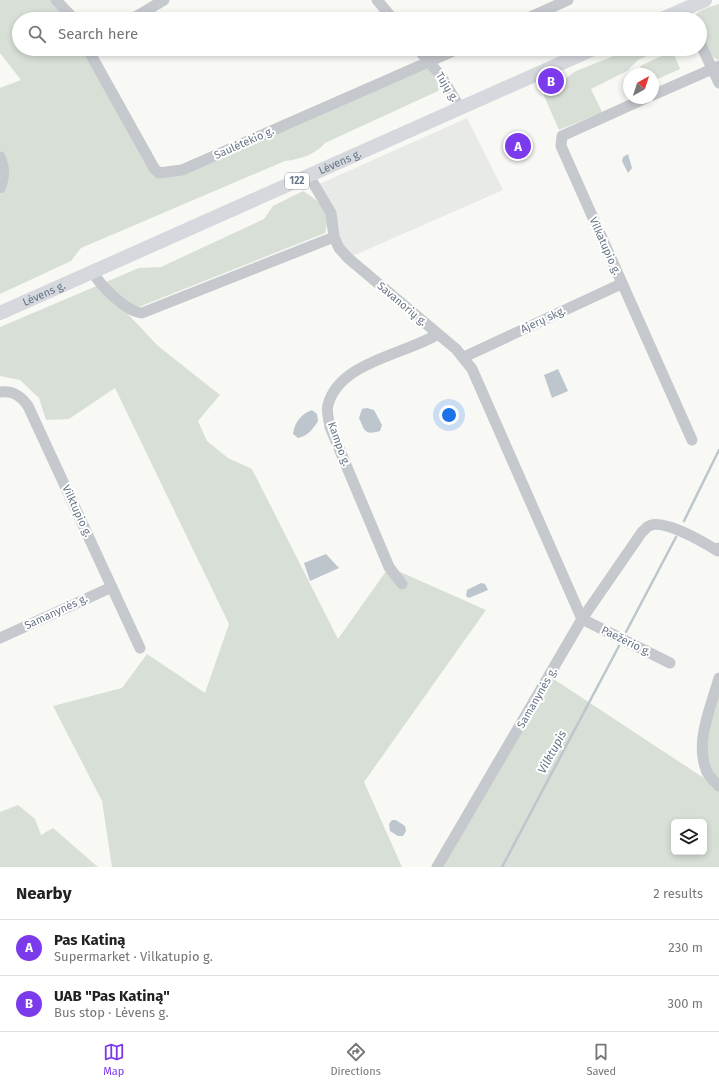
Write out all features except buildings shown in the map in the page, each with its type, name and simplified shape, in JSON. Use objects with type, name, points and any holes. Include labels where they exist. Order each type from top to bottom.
[{"type":"main road","points":[[684,10],[705,0]]},
{"type":"main road","name":"Lėvens g.","points":[[0,313],[577,56]]},
{"type":"street","points":[[56,0],[67,12]]},
{"type":"street","points":[[144,12],[164,0]]},
{"type":"street","points":[[377,0],[387,12]]},
{"type":"street","points":[[541,12],[568,0]]},
{"type":"street","points":[[707,54],[716,67],[719,83]]},
{"type":"street","name":"Saulėtekio g.","points":[[92,56],[154,168],[159,173],[182,170],[443,56]]},
{"type":"street","name":"Tujų g.","points":[[424,56],[441,76],[460,108]]},
{"type":"street","points":[[659,92],[716,67]]},
{"type":"street","name":"Vilkatupio g.","points":[[632,104],[562,136],[560,140],[561,146],[621,284],[692,440]]},
{"type":"street","points":[[0,157],[4,171],[4,180],[0,188]]},
{"type":"street","points":[[93,272],[100,283],[130,310],[142,313],[334,237],[331,213],[309,176]]},
{"type":"street","name":"Savanorių g.","points":[[334,237],[339,248],[348,258],[464,357],[472,369],[582,619]]},
{"type":"street","name":"Ajerų skg.","points":[[464,357],[621,284]]},
{"type":"street","name":"Kampo g.","points":[[402,584],[389,568],[330,427],[327,407],[334,389],[351,372],[438,334]]},
{"type":"street","name":"Vilktupio g.","points":[[0,392],[10,391],[17,394],[28,406],[140,648]]},
{"type":"street","name":"Samanynės g.","points":[[437,867],[582,619],[642,532],[649,526],[655,524],[684,531],[719,550]]},
{"type":"street","name":"Samanynės g.","points":[[0,638],[112,586]]},
{"type":"street","name":"Paežerio g.","points":[[582,619],[670,663]]},
{"type":"street","points":[[719,678],[703,736],[702,755],[707,773],[719,786]]},
{"type":"shaded area","points":[[0,0],[56,0],[67,12],[12,12],[12,56],[95,56],[154,168],[167,173],[430,62],[439,88],[438,91],[325,143],[317,151],[307,156],[285,161],[81,248],[71,261],[0,294],[0,195],[5,187],[0,152],[0,88],[21,80],[0,53]]},
{"type":"shaded area","points":[[719,4],[718,60],[713,57],[707,50],[707,12],[700,12],[708,7]]},
{"type":"shaded area","points":[[614,56],[647,56],[638,60],[630,68],[623,68],[623,73],[591,89],[602,112],[559,130],[542,91],[556,85],[576,71]]},
{"type":"shaded area","points":[[662,56],[675,56],[680,69],[659,78],[659,68],[641,68],[640,66]]},
{"type":"shaded area","points":[[467,118],[503,190],[348,258],[315,186]]},
{"type":"shaded area","points":[[628,154],[632,168],[628,173],[622,161],[623,157]]},
{"type":"shaded area","points":[[303,191],[315,199],[326,213],[327,225],[325,233],[126,312],[158,346],[220,395],[198,421],[207,441],[228,458],[252,469],[338,639],[389,567],[486,610],[364,782],[402,867],[112,867],[102,801],[53,706],[122,688],[147,654],[205,693],[229,624],[115,388],[69,419],[46,420],[39,398],[20,380],[0,376],[0,327],[139,268],[161,267],[264,219],[273,206]]},
{"type":"shaded area","points":[[558,369],[568,391],[552,398],[544,375]]},
{"type":"shaded area","points":[[367,408],[374,410],[382,425],[380,431],[371,433],[364,429],[359,418],[362,409]]},
{"type":"shaded area","points":[[312,410],[317,414],[318,421],[307,434],[298,438],[293,434],[297,422],[305,413]]},
{"type":"shaded area","points":[[326,554],[339,568],[310,581],[304,563]]},
{"type":"shaded area","points":[[481,583],[485,584],[488,590],[469,598],[466,596],[467,590]]},
{"type":"shaded area","points":[[549,676],[719,788],[719,867],[437,867]]},
{"type":"shaded area","points":[[719,678],[719,786],[707,773],[703,736]]},
{"type":"shaded area","points":[[18,805],[35,819],[41,835],[53,828],[98,867],[0,867],[0,812]]},
{"type":"shaded area","points":[[392,820],[396,820],[405,826],[406,831],[403,836],[398,836],[390,831],[389,824]]},
{"type":"waterway","name":"Vilktupis","points":[[684,521],[719,450]]},
{"type":"waterway","name":"Vilktupis","points":[[626,632],[676,537]]},
{"type":"waterway","name":"Vilktupis","points":[[502,867],[619,646]]},
{"type":"place","name":"UAB \"Pas Katiną\"","points":[[551,81]]},
{"type":"place","name":"Pas Katiną","points":[[518,146]]}]
